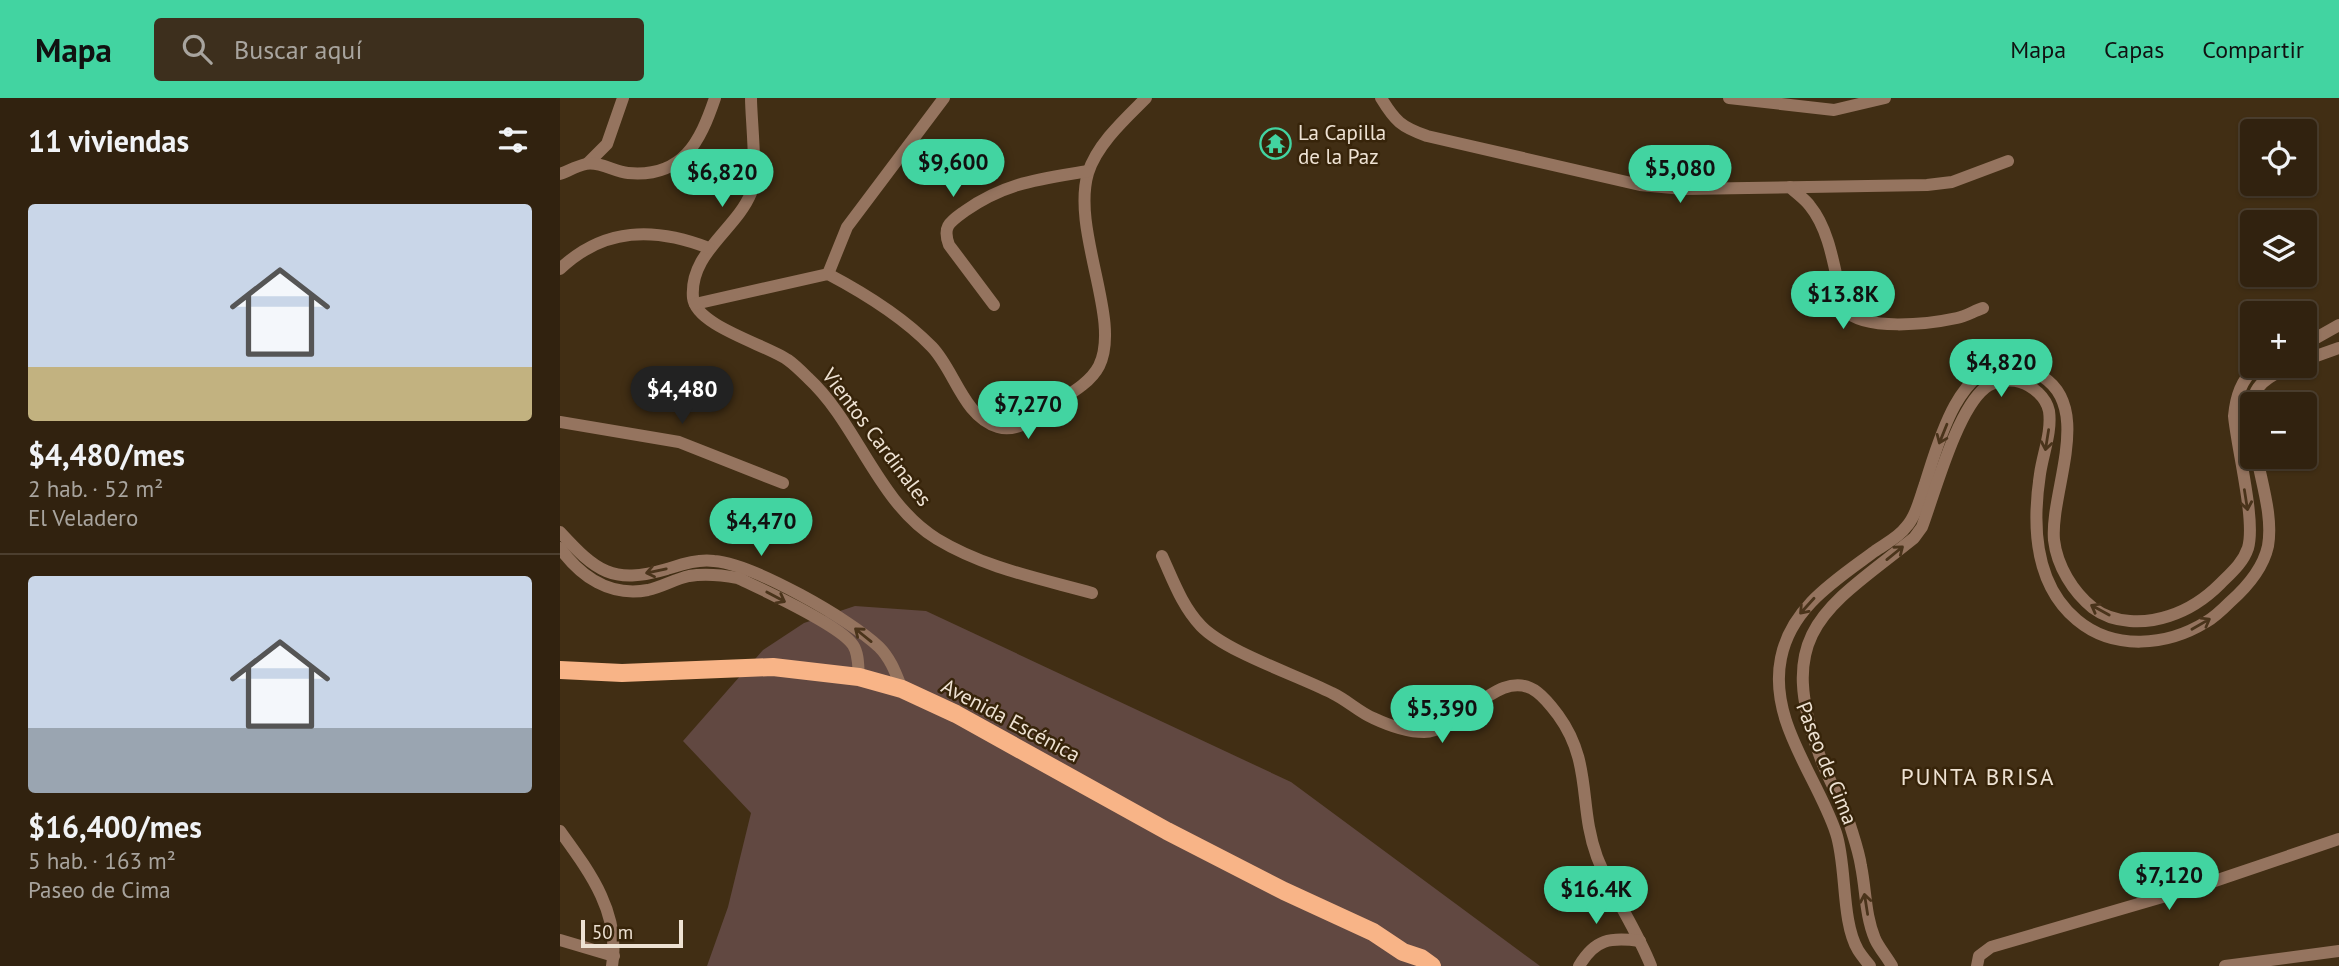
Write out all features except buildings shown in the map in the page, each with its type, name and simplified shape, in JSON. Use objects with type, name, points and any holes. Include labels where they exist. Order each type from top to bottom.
[{"type":"main road","name":"Avenida Escénica","points":[[560,670],[622,673],[773,667],[859,677],[902,689],[956,714],[1178,837],[1284,891],[1373,932],[1408,959],[1421,958],[1432,966]]},
{"type":"street","points":[[560,174],[588,163],[607,144],[623,98]]},
{"type":"street","points":[[588,163],[629,173],[660,170],[676,162],[696,144],[715,98]]},
{"type":"street","points":[[751,98],[754,171],[752,190],[731,225],[709,248],[694,282],[695,304],[828,274],[860,291],[930,346],[975,410],[988,422],[1000,428],[1018,427],[1094,374],[1101,358],[1104,328],[1084,215],[1088,171],[1119,125],[1146,98]]},
{"type":"street","points":[[828,274],[847,227],[944,98]]},
{"type":"street","points":[[1381,98],[1394,119],[1405,128],[1427,136],[1640,185],[1685,189],[1927,185],[1952,182],[2008,161]]},
{"type":"street","points":[[1729,98],[1834,110],[1885,98]]},
{"type":"street","points":[[994,305],[950,245],[946,235],[947,228],[952,221],[988,195],[1020,183],[1088,171]]},
{"type":"street","points":[[1790,187],[1810,206],[1817,217],[1826,238],[1844,309],[1851,317],[1883,324],[1926,323],[1960,318],[1983,307]]},
{"type":"street","points":[[560,269],[576,254],[600,241],[643,233],[683,238],[709,248]]},
{"type":"street","name":"Vientos Cardinales","points":[[695,304],[703,316],[788,360],[823,392],[883,484],[908,514],[934,538],[981,563],[1092,593]]},
{"type":"street","points":[[2317,337],[2339,325]]},
{"type":"street","points":[[2317,356],[2339,348]]},
{"type":"street","name":"Paseo de Cima","points":[[1870,966],[1856,947],[1836,834],[1780,701],[1781,658],[1797,617],[1815,597],[1907,527],[1917,507],[1952,410],[1969,383],[1990,368],[2006,365],[2032,370],[2061,394],[2066,411],[2067,438],[2054,528],[2057,556],[2072,585],[2087,603],[2120,620],[2144,621],[2170,616],[2208,595],[2239,566],[2248,548],[2251,526],[2234,416],[2243,379]]},
{"type":"street","points":[[2255,392],[2265,378]]},
{"type":"street","points":[[2243,379],[2256,388]]},
{"type":"street","points":[[1892,966],[1875,939],[1866,910],[1861,864],[1849,822],[1818,754],[1806,714],[1802,685],[1807,643],[1815,626],[1845,592],[1914,538],[1922,527],[1962,421],[1975,398],[1987,386],[1999,382],[2018,382],[2035,389],[2045,401],[2049,412],[2048,435],[2040,474],[2036,520],[2040,561],[2049,585],[2062,606],[2079,622],[2094,631],[2123,641],[2164,640],[2179,636],[2207,622],[2243,591],[2258,572],[2267,546],[2268,521],[2259,469]]},
{"type":"street","points":[[560,422],[679,442],[783,482]]},
{"type":"street","points":[[560,532],[595,567],[613,574],[631,576],[662,571],[694,561],[713,560],[735,564],[847,621],[880,648],[891,662],[902,689]]},
{"type":"street","points":[[560,548],[570,563],[591,580],[603,587],[619,591],[647,590],[688,576],[707,574],[738,578],[838,630],[853,645],[859,677]]},
{"type":"street","points":[[1162,556],[1185,605],[1209,632],[1224,643],[1326,690],[1370,717],[1390,725],[1424,732],[1438,729],[1459,718],[1485,696],[1506,686],[1519,685],[1535,690],[1552,706],[1578,750],[1583,771],[1587,818],[1596,855],[1651,966]]},
{"type":"street","points":[[2040,561],[2057,556]]},
{"type":"street","points":[[2170,616],[2179,636]]},
{"type":"street","points":[[560,831],[602,895],[611,929],[613,961],[560,940]]},
{"type":"street","points":[[1977,966],[1979,956],[1991,947],[2200,886],[2339,839]]},
{"type":"street","points":[[1579,966],[1597,943],[1620,938],[1640,941]]},
{"type":"street","points":[[2225,966],[2339,951]]},
{"type":"shaded area","points":[[855,606],[926,611],[1291,782],[1540,966],[707,966],[728,907],[751,813],[683,741],[763,650],[804,623]]},
{"type":"place","name":"La Capilla de la Paz","points":[[1275,144]]},
{"type":"district","name":"PUNTA BRISA","points":[[1978,776]]}]
